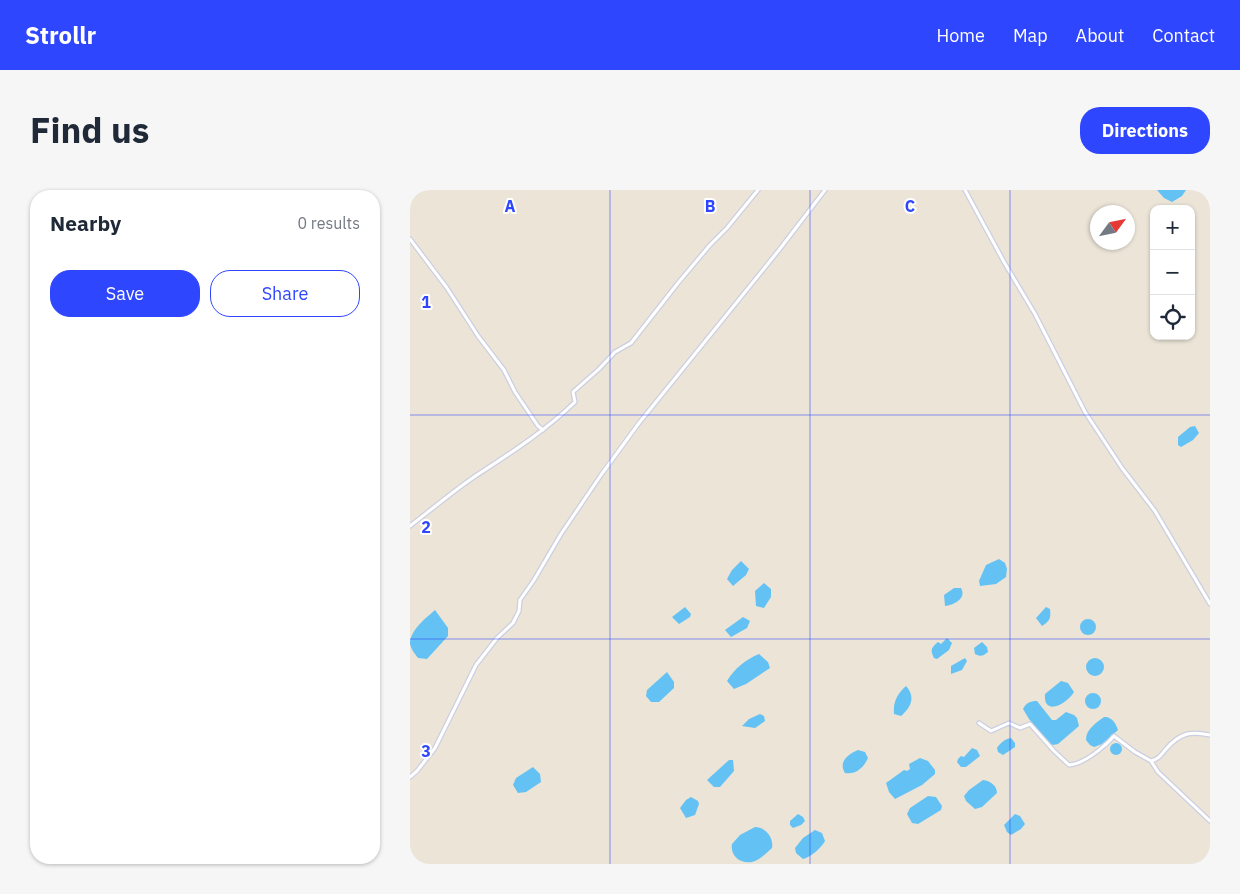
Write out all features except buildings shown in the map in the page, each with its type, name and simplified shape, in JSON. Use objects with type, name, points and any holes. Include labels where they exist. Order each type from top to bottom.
[{"type":"street","points":[[410,526],[472,478],[506,458],[543,430],[575,402],[573,392],[615,352],[631,343],[678,283],[758,190]]},
{"type":"street","points":[[410,777],[435,748],[476,664],[497,638],[513,623],[519,611],[520,600],[601,475],[639,423],[825,190]]},
{"type":"street","points":[[965,190],[1035,314],[1085,412],[1122,468],[1154,511],[1210,604]]},
{"type":"street","points":[[410,239],[447,288],[478,336],[504,370],[515,392],[538,426],[543,430]]},
{"type":"street","points":[[979,723],[991,731],[1010,723],[1020,728],[1030,724],[1054,751],[1069,764],[1076,764],[1085,759],[1106,745],[1114,736],[1135,752],[1151,761],[1158,772],[1210,821]]},
{"type":"street","points":[[1151,761],[1157,759],[1180,736],[1193,733],[1210,735]]},
{"type":"water","points":[[1157,190],[1186,190],[1182,196],[1172,202],[1164,198]]},
{"type":"water","points":[[1195,426],[1199,433],[1193,440],[1181,447],[1178,445],[1178,437],[1190,427]]},
{"type":"water","points":[[999,559],[1005,563],[1007,569],[1006,577],[996,584],[980,586],[979,581],[986,565]]},
{"type":"water","points":[[741,561],[749,569],[746,575],[733,586],[727,579],[732,570]]},
{"type":"water","points":[[764,583],[771,589],[771,597],[764,608],[756,606],[755,591]]},
{"type":"water","points":[[954,588],[961,588],[961,598],[956,603],[945,606],[944,595]]},
{"type":"water","points":[[685,607],[691,614],[690,617],[679,624],[672,617]]},
{"type":"water","points":[[1046,607],[1050,609],[1050,617],[1042,626],[1036,618]]},
{"type":"water","points":[[435,610],[448,628],[448,636],[427,659],[418,658],[410,644],[411,639],[419,625]]},
{"type":"water","points":[[743,617],[750,621],[747,628],[731,637],[725,630]]},
{"type":"water","points":[[1085,619],[1091,619],[1096,624],[1094,633],[1085,635],[1080,630],[1080,624]]},
{"type":"water","points":[[947,638],[952,643],[949,650],[937,659],[934,658],[933,648],[938,642],[941,644]]},
{"type":"water","points":[[982,642],[987,647],[988,652],[979,656],[975,654],[974,648]]},
{"type":"water","points":[[759,654],[768,662],[770,668],[746,684],[734,689],[727,681],[730,676],[741,665]]},
{"type":"water","points":[[965,658],[967,661],[962,670],[951,674],[951,666]]},
{"type":"water","points":[[1095,658],[1101,661],[1104,667],[1101,673],[1095,676],[1089,673],[1086,667],[1089,661]]},
{"type":"water","points":[[667,672],[674,682],[674,688],[659,702],[651,702],[646,696],[647,690]]},
{"type":"water","points":[[1061,681],[1068,683],[1074,692],[1066,701],[1051,707],[1045,701],[1045,694]]},
{"type":"water","points":[[906,686],[911,694],[910,705],[901,716],[894,714],[896,699]]},
{"type":"water","points":[[1090,693],[1096,693],[1101,698],[1099,707],[1090,709],[1085,704],[1085,698]]},
{"type":"water","points":[[1037,701],[1052,720],[1056,720],[1066,712],[1077,718],[1079,726],[1058,744],[1053,745],[1049,743],[1023,709],[1028,703]]},
{"type":"water","points":[[760,714],[764,716],[765,721],[755,728],[742,726],[749,719]]},
{"type":"water","points":[[1104,717],[1113,720],[1118,730],[1102,744],[1094,747],[1086,740],[1086,736],[1092,727]]},
{"type":"water","points":[[1011,738],[1015,743],[1015,747],[1003,755],[998,752],[997,748],[1000,744]]},
{"type":"water","points":[[1118,743],[1121,744],[1121,754],[1114,755],[1111,754],[1110,747],[1111,744]]},
{"type":"water","points":[[972,748],[977,750],[980,756],[966,767],[961,767],[957,762],[958,759],[961,756],[964,757]]},
{"type":"water","points":[[858,750],[865,752],[867,760],[858,770],[852,773],[845,773],[843,762]]},
{"type":"water","points":[[920,758],[928,761],[935,770],[935,774],[922,785],[895,799],[889,792],[886,783],[904,770],[910,769],[909,764]]},
{"type":"water","points":[[729,760],[733,760],[734,771],[720,787],[714,787],[707,780]]},
{"type":"water","points":[[533,767],[540,774],[541,782],[526,792],[518,793],[513,785],[516,778]]},
{"type":"water","points":[[983,780],[993,784],[997,793],[982,807],[975,809],[966,801],[964,796]]},
{"type":"water","points":[[928,796],[936,797],[942,806],[941,810],[918,824],[912,823],[907,814],[910,808]]},
{"type":"water","points":[[691,797],[698,801],[699,804],[695,815],[686,818],[680,808]]},
{"type":"water","points":[[798,814],[805,821],[793,828],[790,825],[790,821]]},
{"type":"water","points":[[1015,814],[1020,816],[1025,824],[1011,835],[1007,832],[1004,825]]},
{"type":"water","points":[[755,827],[759,827],[768,833],[772,840],[772,848],[755,861],[743,862],[736,858],[732,852],[732,844],[740,835]]},
{"type":"water","points":[[815,830],[822,833],[825,841],[816,852],[803,859],[796,853],[795,848],[803,838]]}]
